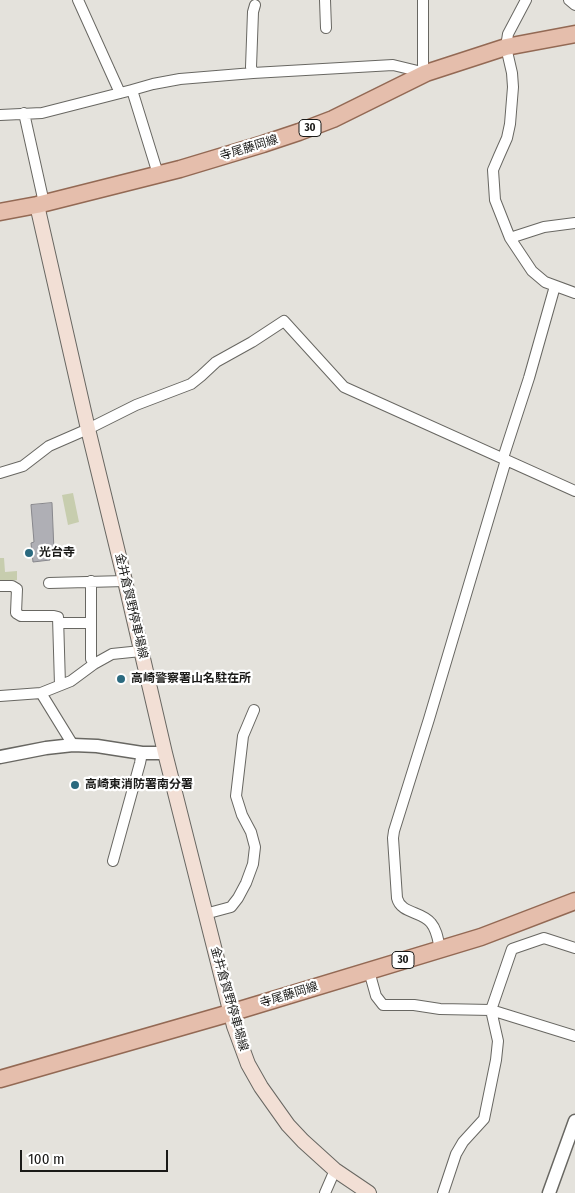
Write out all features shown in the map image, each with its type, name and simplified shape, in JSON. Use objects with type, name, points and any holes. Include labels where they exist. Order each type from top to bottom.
[{"type":"main road","name":"寺尾藤岡線","points":[[0,212],[41,204],[180,169],[299,132],[333,119],[426,73],[506,47],[575,34]]},
{"type":"main road","name":"金井倉賀野停車場線","points":[[41,204],[88,429],[230,1013],[248,1064],[261,1087],[288,1125],[335,1170],[369,1193]]},
{"type":"main road","name":"寺尾藤岡線","points":[[0,1079],[369,971],[481,936],[575,901]]},
{"type":"street","points":[[78,0],[120,93]]},
{"type":"street","points":[[325,0],[326,28]]},
{"type":"street","points":[[0,115],[42,113],[153,84],[180,79],[393,65],[426,73],[424,65],[423,0]]},
{"type":"street","points":[[526,0],[508,34],[506,47],[513,86],[507,138],[493,170],[495,200],[510,238],[532,271],[545,282],[575,293]]},
{"type":"street","points":[[569,0],[575,5]]},
{"type":"street","points":[[253,73],[250,67],[255,5]]},
{"type":"street","points":[[132,90],[158,174]]},
{"type":"street","points":[[24,114],[41,204]]},
{"type":"street","points":[[510,238],[544,227],[575,222]]},
{"type":"street","points":[[440,949],[437,934],[432,923],[421,915],[402,908],[399,904],[393,838],[529,378],[554,286]]},
{"type":"street","points":[[0,473],[23,466],[49,446],[136,405],[191,384],[216,362],[284,321],[344,388],[575,491]]},
{"type":"street","points":[[50,583],[125,581]]},
{"type":"street","points":[[91,582],[91,659],[94,664]]},
{"type":"street","points":[[0,586],[12,586],[17,589],[16,613],[21,616],[58,617],[60,685]]},
{"type":"street","points":[[58,623],[91,623]]},
{"type":"street","points":[[0,696],[40,693],[71,681],[94,664],[112,654],[141,650]]},
{"type":"street","points":[[40,693],[73,745]]},
{"type":"street","points":[[205,914],[231,907],[246,883],[253,864],[256,846],[236,796],[243,736],[254,710]]},
{"type":"street","points":[[0,757],[73,745],[98,746],[142,753],[165,752]]},
{"type":"street","points":[[113,861],[142,753]]},
{"type":"street","points":[[443,1193],[456,1154],[463,1142],[484,1119],[498,1041],[490,1010],[512,949],[544,938],[575,948]]},
{"type":"street","points":[[369,971],[376,996],[383,1005],[414,1005],[440,1010],[490,1010],[575,1036]]},
{"type":"street","points":[[549,1193],[575,1121]]},
{"type":"street","points":[[325,1193],[335,1170]]},
{"type":"green space","points":[[73,493],[79,522],[68,525],[62,495]]},
{"type":"green space","points":[[0,558],[4,558],[5,572],[17,571],[17,580],[0,582]]},
{"type":"building","points":[[52,503],[54,551],[49,552],[50,560],[33,562],[31,543],[34,542],[31,505]]},
{"type":"place","name":"光台寺","points":[[29,553]]},
{"type":"place","name":"高崎警察署山名駐在所","points":[[121,679]]},
{"type":"place","name":"高崎東消防署南分署","points":[[75,785]]}]
